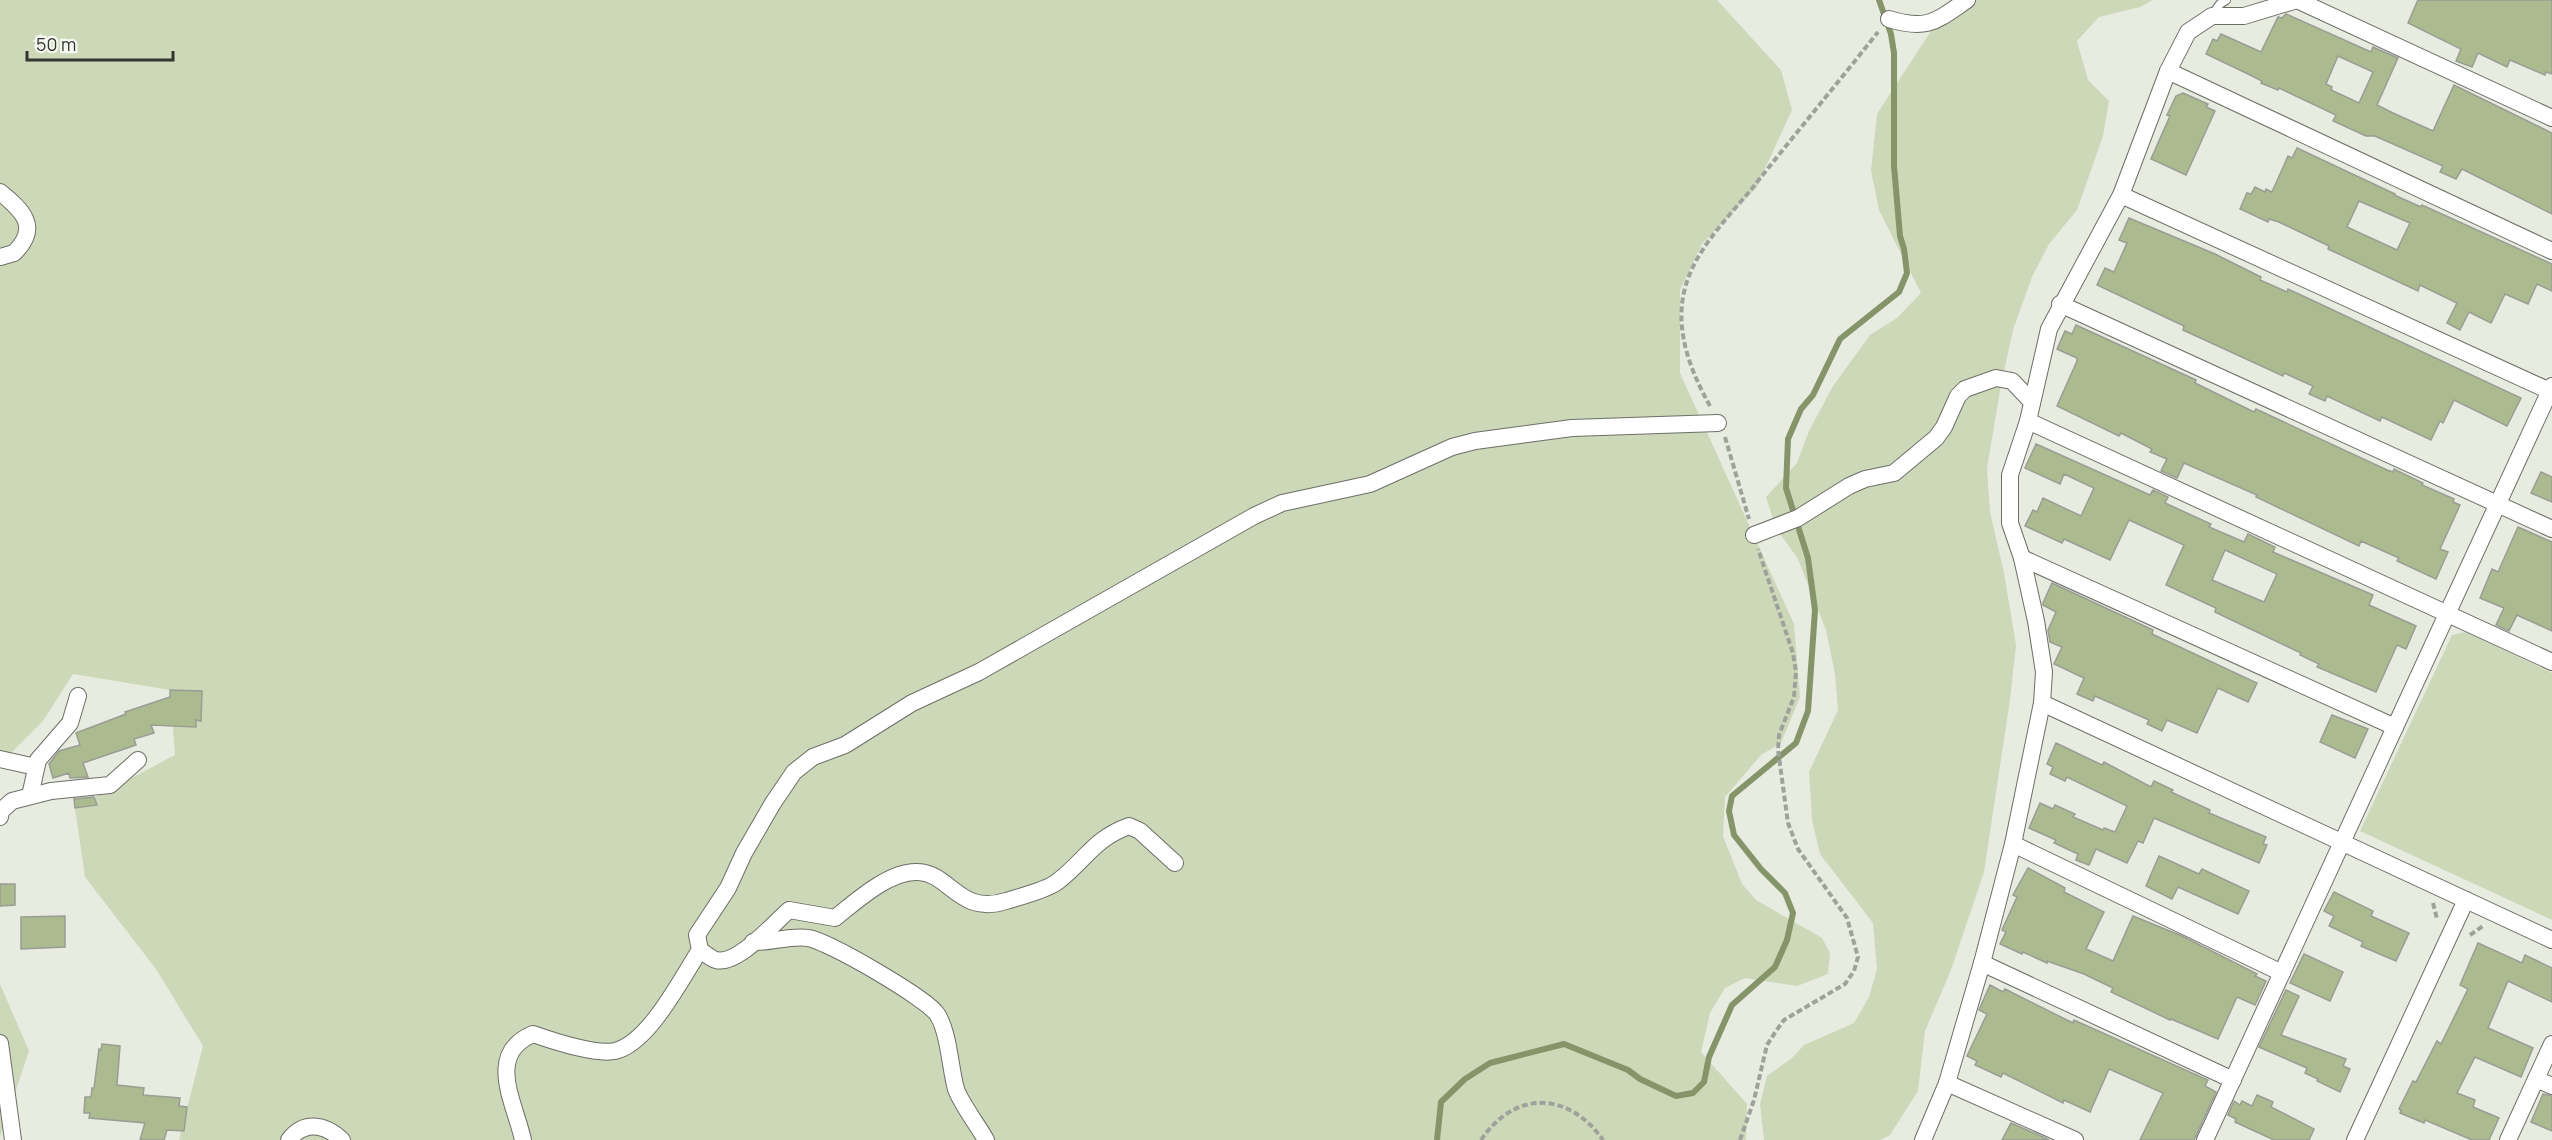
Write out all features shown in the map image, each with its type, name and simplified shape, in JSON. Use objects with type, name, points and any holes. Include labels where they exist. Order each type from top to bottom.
[{"type":"street","points":[[1889,19],[1916,26],[1926,24],[1951,13],[1967,0]]},
{"type":"street","points":[[1923,1140],[1947,1083],[1982,963],[2013,844],[2042,703],[2044,672],[2036,621],[2022,558],[2010,523],[2010,475],[2028,421],[2049,329],[2060,304],[2121,195],[2168,71],[2188,32],[2212,16],[2244,16],[2297,0],[2552,118]]},
{"type":"street","points":[[2168,71],[2552,251]]},
{"type":"street","points":[[0,192],[18,207],[26,218],[28,230],[14,253],[0,257]]},
{"type":"street","points":[[2121,195],[2551,390],[2205,1140]]},
{"type":"street","points":[[2060,304],[2552,529]]},
{"type":"street","points":[[1754,535],[1798,518],[1849,486],[1865,479],[1894,473],[1936,438],[1944,427],[1958,396],[1965,388],[1996,378],[2012,381],[2032,402]]},
{"type":"street","points":[[2028,421],[2552,662]]},
{"type":"street","points":[[523,1140],[506,1069],[507,1055],[514,1046],[533,1034],[551,1041],[604,1052],[616,1051],[627,1046],[647,1030],[700,950],[697,935],[728,888],[744,853],[773,803],[794,772],[813,757],[845,745],[912,703],[998,662],[1254,516],[1282,503],[1370,484],[1452,447],[1475,441],[1572,428],[1718,423]]},
{"type":"street","points":[[2022,558],[2395,727]]},
{"type":"street","points":[[30,796],[38,760],[70,723],[78,696]]},
{"type":"street","points":[[2042,703],[2552,940]]},
{"type":"street","points":[[0,759],[36,767]]},
{"type":"street","points":[[0,817],[1,811],[12,801],[51,791],[110,785],[138,760]]},
{"type":"street","points":[[700,950],[717,960],[729,960],[742,952],[789,910],[835,918],[878,885],[917,872],[928,874],[969,901],[985,904],[1003,902],[1056,883],[1111,832],[1129,826],[1140,831],[1175,863]]},
{"type":"street","points":[[2013,844],[2282,973]]},
{"type":"street","points":[[2355,1140],[2466,900]]},
{"type":"street","points":[[753,942],[768,943],[805,937],[817,940],[915,996],[937,1013],[957,1092],[986,1140]]},
{"type":"street","points":[[1982,963],[2233,1080]]},
{"type":"street","points":[[0,1043],[13,1140]]},
{"type":"street","points":[[2508,1140],[2552,1044]]},
{"type":"street","points":[[2536,1078],[2552,1086]]},
{"type":"street","points":[[1947,1083],[2075,1140]]},
{"type":"street","points":[[289,1140],[301,1128],[309,1126],[321,1127],[342,1140]]},
{"type":"lane","points":[[2212,16],[2220,4],[2226,0]]},
{"type":"path","points":[[1740,1140],[1771,1038],[1785,1020],[1845,984],[1854,971],[1858,957],[1847,918],[1798,849],[1788,823],[1778,750],[1779,735],[1794,697],[1796,672],[1793,653],[1718,423],[1696,380],[1684,344],[1683,293],[1689,275],[1702,251],[1889,19]]},
{"type":"path","points":[[1481,1140],[1490,1126],[1509,1110],[1544,1102],[1579,1114],[1593,1126],[1603,1140]]},
{"type":"green space","points":[[0,0],[1717,0],[1781,70],[1792,110],[1756,188],[1702,244],[1680,290],[1680,373],[1794,624],[1800,697],[1781,743],[1761,755],[1725,797],[1723,836],[1742,884],[1756,900],[1822,938],[1830,953],[1828,974],[1797,986],[1745,978],[1725,988],[1710,1013],[1701,1052],[1747,1104],[1746,1140],[179,1140],[203,1046],[156,969],[85,877],[75,808],[175,755],[170,690],[73,674],[43,721],[0,764]]},
{"type":"green space","points":[[1951,0],[2153,0],[2140,7],[2099,17],[2077,41],[2088,80],[2109,101],[2103,136],[2077,210],[2049,244],[2032,277],[2013,330],[2001,385],[1987,468],[1990,512],[2004,573],[2016,645],[2010,700],[1984,872],[1951,970],[1925,1031],[1918,1091],[1890,1135],[1880,1140],[1764,1140],[1760,1104],[1767,1076],[1792,1058],[1804,1045],[1854,1023],[1869,997],[1877,969],[1873,923],[1820,854],[1812,820],[1809,772],[1838,710],[1835,674],[1826,630],[1798,559],[1776,528],[1766,497],[1797,463],[1809,431],[1833,386],[1870,335],[1897,318],[1921,293],[1879,210],[1871,171],[1877,114]]},
{"type":"green space","points":[[2466,632],[2552,673],[2552,920],[2360,831],[2452,635]]},
{"type":"green space","points":[[0,984],[29,1051],[0,1137]]},
{"type":"building","points":[[2418,0],[2552,0],[2552,74],[2546,72],[2545,75],[2510,60],[2507,67],[2478,53],[2472,67],[2456,61],[2461,49],[2408,23]]},
{"type":"building","points":[[2286,14],[2371,52],[2373,47],[2398,58],[2377,105],[2433,131],[2454,85],[2552,133],[2552,214],[2462,169],[2456,179],[2440,172],[2443,166],[2375,136],[2366,136],[2333,121],[2336,115],[2279,88],[2278,90],[2261,83],[2262,81],[2206,54],[2213,39],[2217,41],[2221,34],[2261,52],[2278,17],[2282,18]],"holes":[[[2338,56],[2373,72],[2359,103],[2331,90],[2332,87],[2326,84]]]},
{"type":"building","points":[[2183,93],[2208,104],[2206,107],[2215,111],[2186,175],[2151,159],[2176,96]]},
{"type":"building","points":[[2297,148],[2394,195],[2421,207],[2422,205],[2552,264],[2552,291],[2537,284],[2528,304],[2505,294],[2491,323],[2469,312],[2460,330],[2447,323],[2457,303],[2420,285],[2418,291],[2328,249],[2329,246],[2279,222],[2269,219],[2268,222],[2240,209],[2247,193],[2251,194],[2255,187],[2265,192],[2266,189],[2272,192],[2288,156],[2292,158]],"holes":[[[2359,201],[2410,223],[2397,250],[2347,227]]]},
{"type":"building","points":[[2129,218],[2215,254],[2261,277],[2260,280],[2287,292],[2288,289],[2521,398],[2507,426],[2454,400],[2443,423],[2440,421],[2431,440],[2382,417],[2380,421],[2327,396],[2325,401],[2309,394],[2313,386],[2284,373],[2283,376],[2183,330],[2184,326],[2097,285],[2105,268],[2114,272],[2127,243],[2119,240]]},
{"type":"building","points":[[2076,325],[2196,380],[2195,383],[2254,412],[2256,409],[2387,470],[2393,472],[2394,469],[2454,499],[2453,502],[2460,505],[2440,549],[2448,552],[2436,579],[2397,561],[2399,558],[2361,541],[2359,546],[2256,497],[2257,495],[2184,463],[2177,478],[2161,471],[2167,459],[2150,452],[2152,449],[2057,406],[2077,358],[2057,349],[2065,331],[2072,334]]},
{"type":"building","points":[[2036,444],[2150,495],[2153,490],[2168,497],[2165,503],[2211,524],[2209,527],[2244,542],[2248,534],[2275,547],[2273,552],[2373,595],[2369,605],[2416,626],[2406,649],[2397,645],[2376,692],[2317,667],[2319,664],[2300,655],[2301,653],[2215,612],[2216,608],[2166,585],[2184,545],[2129,520],[2110,560],[2064,539],[2062,543],[2025,526],[2033,510],[2037,512],[2043,498],[2081,516],[2094,488],[2064,474],[2060,484],[2025,468]],"holes":[[[2225,550],[2277,574],[2264,602],[2212,580]]]},
{"type":"building","points":[[2541,472],[2552,477],[2552,502],[2531,493]]},
{"type":"building","points":[[2518,527],[2552,542],[2552,631],[2517,615],[2509,631],[2496,625],[2504,608],[2480,598],[2492,569],[2498,572]]},
{"type":"building","points":[[2052,583],[2153,630],[2152,634],[2257,683],[2248,702],[2218,688],[2197,733],[2167,720],[2162,731],[2147,724],[2149,720],[2095,696],[2093,701],[2077,694],[2084,678],[2054,664],[2062,647],[2050,642],[2048,630],[2056,612],[2043,605]]},
{"type":"building","points":[[170,690],[202,691],[201,721],[196,720],[196,727],[151,725],[154,733],[134,739],[136,745],[83,763],[88,777],[70,778],[69,773],[53,778],[49,764],[59,751],[80,745],[76,733],[126,714],[125,712],[170,697]]},
{"type":"building","points":[[2332,715],[2368,729],[2355,758],[2320,742]]},
{"type":"building","points":[[2056,743],[2102,765],[2104,762],[2151,787],[2154,781],[2173,790],[2171,792],[2210,810],[2209,813],[2266,837],[2263,844],[2267,845],[2259,863],[2154,818],[2143,843],[2138,841],[2127,863],[2096,849],[2089,865],[2076,860],[2078,854],[2054,843],[2056,840],[2029,828],[2040,803],[2053,809],[2055,805],[2075,814],[2073,817],[2103,830],[2104,828],[2115,832],[2127,806],[2067,777],[2065,781],[2050,774],[2053,767],[2047,764]]},
{"type":"building","points":[[94,797],[97,805],[75,808],[74,799]]},
{"type":"building","points":[[2159,856],[2199,874],[2202,869],[2249,891],[2238,914],[2178,887],[2172,899],[2146,886]]},
{"type":"building","points":[[2028,868],[2065,888],[2064,892],[2104,912],[2086,949],[2113,961],[2133,916],[2182,936],[2257,974],[2255,976],[2266,981],[2255,1005],[2237,997],[2218,1039],[2170,1020],[2111,992],[2113,988],[2084,974],[2047,961],[2047,963],[2000,944],[2006,932],[2002,930],[2017,897],[2013,895]]},
{"type":"building","points":[[0,884],[15,884],[15,905],[0,906]]},
{"type":"building","points":[[2334,892],[2373,911],[2371,916],[2409,933],[2396,961],[2361,946],[2363,942],[2329,926],[2334,916],[2324,911]]},
{"type":"building","points":[[65,916],[65,947],[21,949],[21,917]]},
{"type":"building","points":[[2478,943],[2522,963],[2525,955],[2552,968],[2552,1002],[2508,981],[2488,1028],[2533,1048],[2521,1077],[2475,1057],[2457,1093],[2475,1100],[2473,1107],[2499,1118],[2489,1140],[2472,1140],[2425,1120],[2424,1123],[2400,1113],[2399,1109],[2437,1041],[2441,1044],[2468,989],[2460,985]]},
{"type":"building","points":[[2304,954],[2343,972],[2330,1001],[2290,983]]},
{"type":"building","points":[[1990,985],[2003,992],[2005,989],[2073,1023],[2074,1020],[2208,1080],[2205,1086],[2216,1092],[2194,1140],[2140,1140],[2163,1093],[2109,1069],[2090,1112],[2064,1100],[2063,1103],[2003,1073],[2001,1077],[1975,1065],[1977,1061],[1967,1056],[1987,1014],[1979,1010]]},
{"type":"building","points":[[2286,990],[2299,996],[2281,1035],[2346,1059],[2343,1066],[2350,1069],[2340,1092],[2305,1073],[2307,1068],[2259,1047]]},
{"type":"building","points":[[102,1044],[120,1046],[117,1085],[144,1088],[143,1095],[180,1098],[179,1106],[187,1107],[184,1131],[167,1130],[164,1140],[140,1140],[145,1123],[89,1118],[90,1113],[84,1113],[85,1097],[91,1097],[92,1088],[94,1088],[99,1049],[101,1050]]},
{"type":"building","points":[[2543,1094],[2552,1096],[2552,1131],[2531,1122]]},
{"type":"building","points":[[2257,1095],[2273,1102],[2271,1107],[2314,1129],[2309,1140],[2274,1140],[2235,1122],[2236,1119],[2228,1115],[2234,1101],[2240,1105],[2242,1101],[2252,1106]]},
{"type":"building","points":[[2011,1123],[2043,1137],[2049,1140],[2002,1140]]},
{"type":"waterway","points":[[1437,1140],[1441,1102],[1465,1079],[1490,1063],[1564,1044],[1628,1070],[1640,1079],[1676,1096],[1693,1093],[1704,1082],[1709,1057],[1732,1005],[1775,967],[1787,940],[1793,913],[1785,893],[1761,869],[1734,835],[1729,811],[1732,796],[1796,743],[1808,711],[1815,610],[1808,558],[1786,488],[1788,439],[1801,409],[1813,395],[1840,339],[1899,292],[1907,273],[1900,236],[1894,166],[1894,53],[1891,34],[1879,0]]}]
